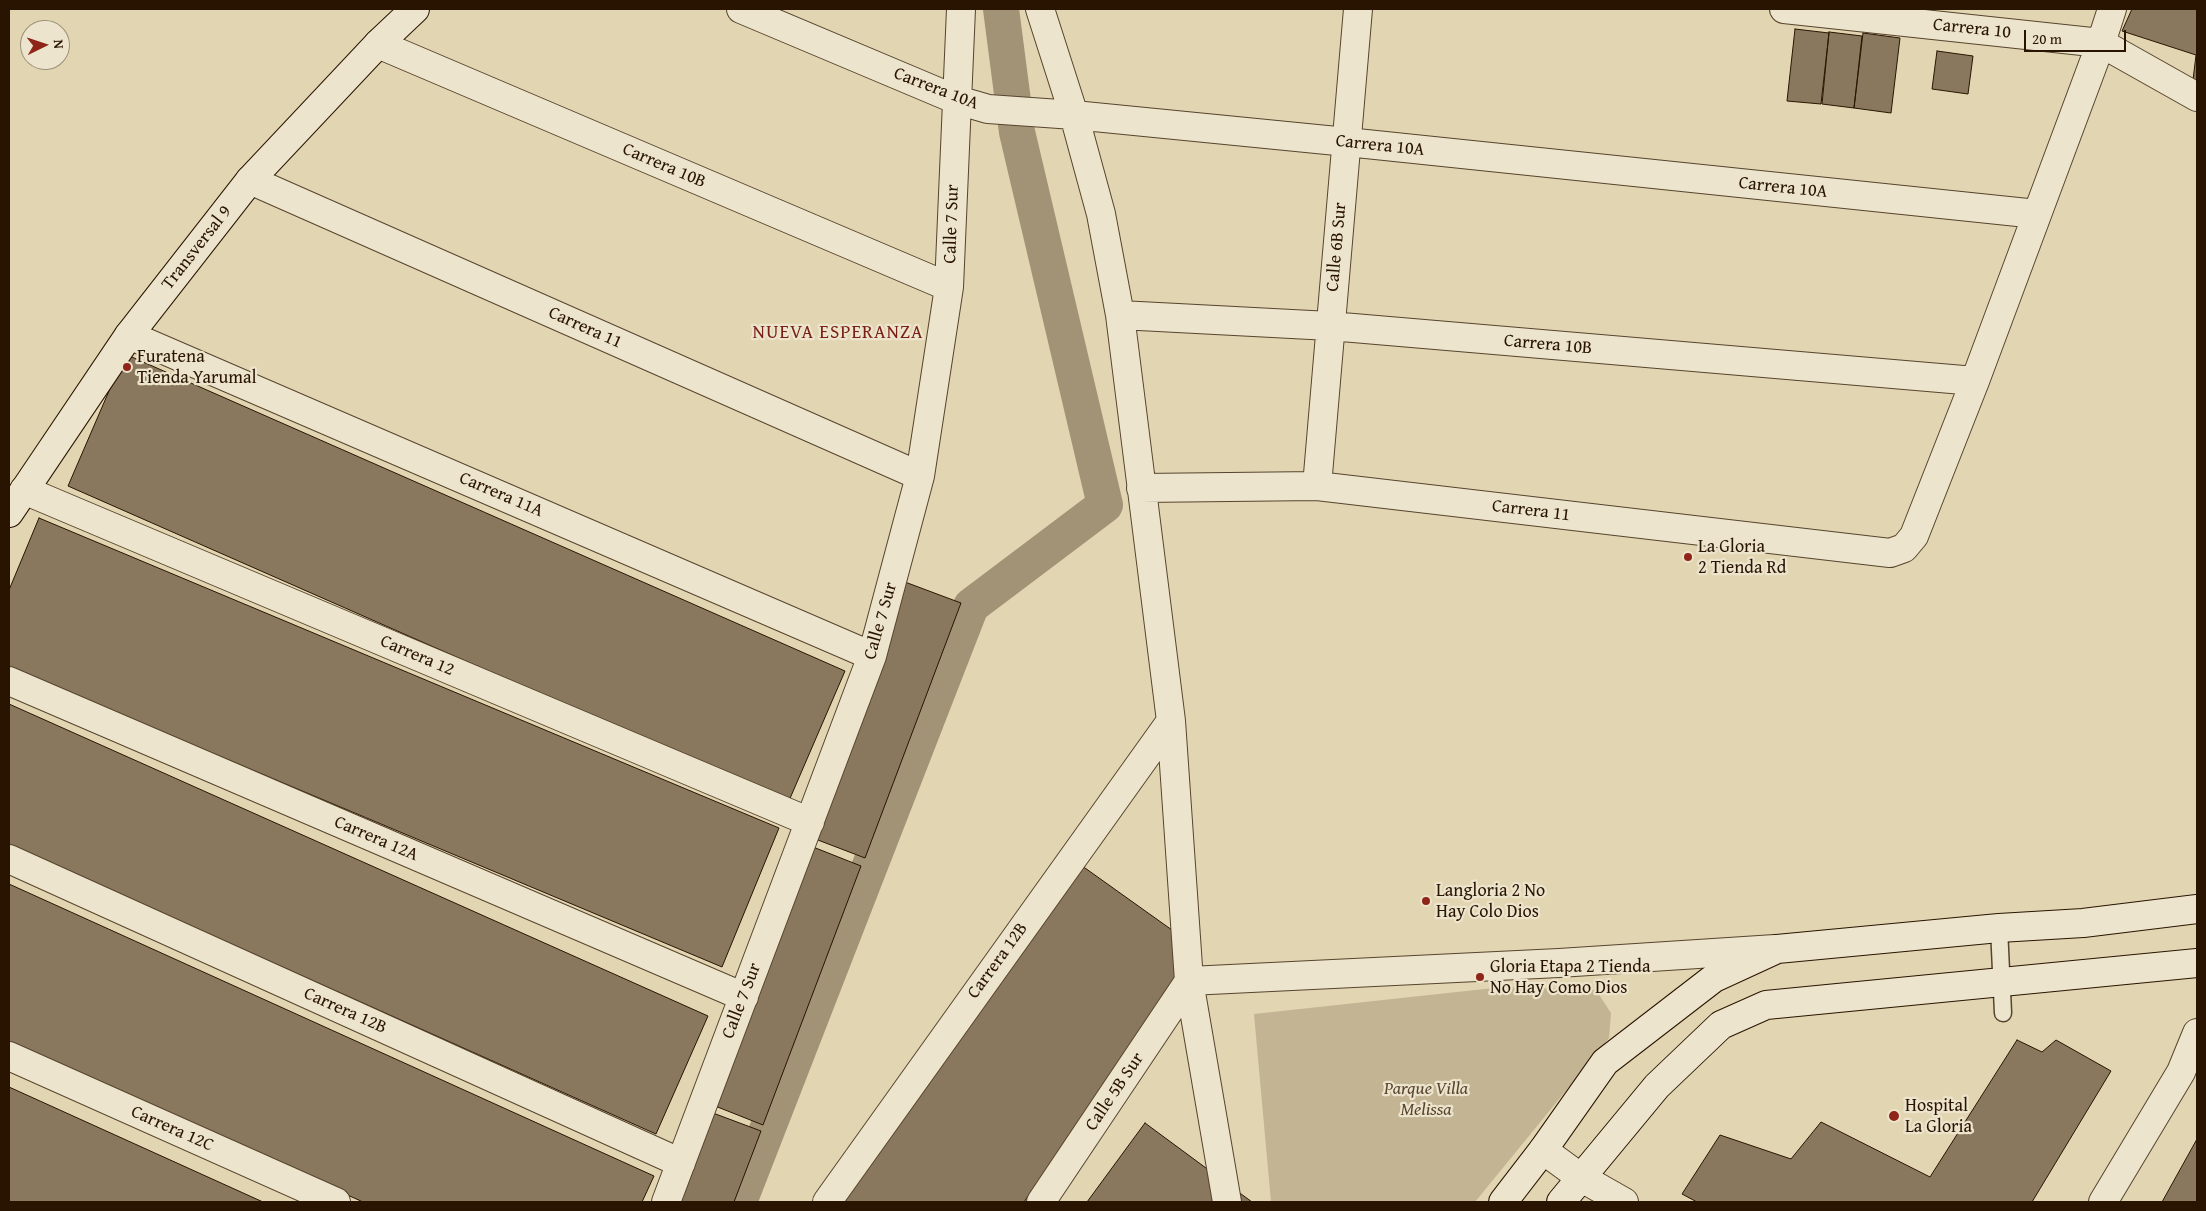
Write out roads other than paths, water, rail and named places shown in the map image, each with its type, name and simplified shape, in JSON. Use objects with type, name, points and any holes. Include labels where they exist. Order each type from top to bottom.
[{"type":"street","name":"Transversal 9","points":[[9,513],[129,335],[250,180],[378,44],[415,9]]},
{"type":"street","name":"Carrera 10A","points":[[741,9],[957,100],[988,109],[1074,115],[1347,142],[2037,214]]},
{"type":"street","name":"Calle 7 Sur","points":[[666,1202],[872,656],[920,476],[949,287],[961,9]]},
{"type":"street","points":[[1040,9],[1074,115],[1101,214],[1120,315],[1171,721],[1189,981],[1228,1202]]},
{"type":"street","name":"Calle 6B Sur","points":[[1316,486],[1358,9]]},
{"type":"street","name":"Carrera 10","points":[[1784,9],[2101,43]]},
{"type":"street","points":[[1976,381],[2112,9]]},
{"type":"street","points":[[2101,43],[2197,97]]},
{"type":"street","name":"Carrera 10B","points":[[378,44],[949,287]]},
{"type":"street","name":"Carrera 11","points":[[250,180],[920,476]]},
{"type":"street","name":"Carrera 10B","points":[[1120,315],[1330,326],[1976,381]]},
{"type":"street","name":"Carrera 11A","points":[[129,335],[872,656]]},
{"type":"street","name":"Carrera 11","points":[[1141,488],[1316,486],[1890,553],[1904,548],[1914,536],[1976,381]]},
{"type":"street","name":"Carrera 12","points":[[24,490],[810,822]]},
{"type":"street","name":"Carrera 12A","points":[[9,681],[744,997]]},
{"type":"street","name":"Carrera 12B","points":[[827,1202],[1171,721]]},
{"type":"street","name":"Carrera 12B","points":[[9,859],[681,1163]]},
{"type":"street","points":[[1189,981],[1559,964],[1776,949],[1999,928],[2083,923],[2197,909]]},
{"type":"street","points":[[1503,1202],[1544,1150],[1605,1062],[1714,978],[1776,949]]},
{"type":"street","points":[[1561,1202],[1657,1086],[1722,1025],[1766,1004],[2197,963]]},
{"type":"street","name":"Calle 5B Sur","points":[[1041,1202],[1189,981]]},
{"type":"street","points":[[2104,1202],[2189,1077],[2197,1033]]},
{"type":"street","name":"Carrera 12C","points":[[9,1056],[336,1202]]},
{"type":"street","points":[[1544,1150],[1580,1177],[1624,1202]]},
{"type":"lane","points":[[1999,928],[2003,1013]]},
{"type":"waterway","points":[[739,1202],[971,606],[1105,505],[1017,132],[1001,9]]},
{"type":"place","name":"Furatena Tienda Yarumal","points":[[127,367]]},
{"type":"place","name":"La Gloria 2 Tienda Rd","points":[[1688,557]]},
{"type":"place","name":"Langloria 2 No Hay Colo Dios","points":[[1426,901]]},
{"type":"place","name":"Gloria Etapa 2 Tienda No Hay Como Dios","points":[[1480,977]]},
{"type":"place","name":"Hospital La Gloria","points":[[1894,1116]]},
{"type":"district","name":"NUEVA ESPERANZA","points":[[838,333]]},
{"type":"park label","name":"Parque Villa Melissa","points":[[1426,1099]]}]
